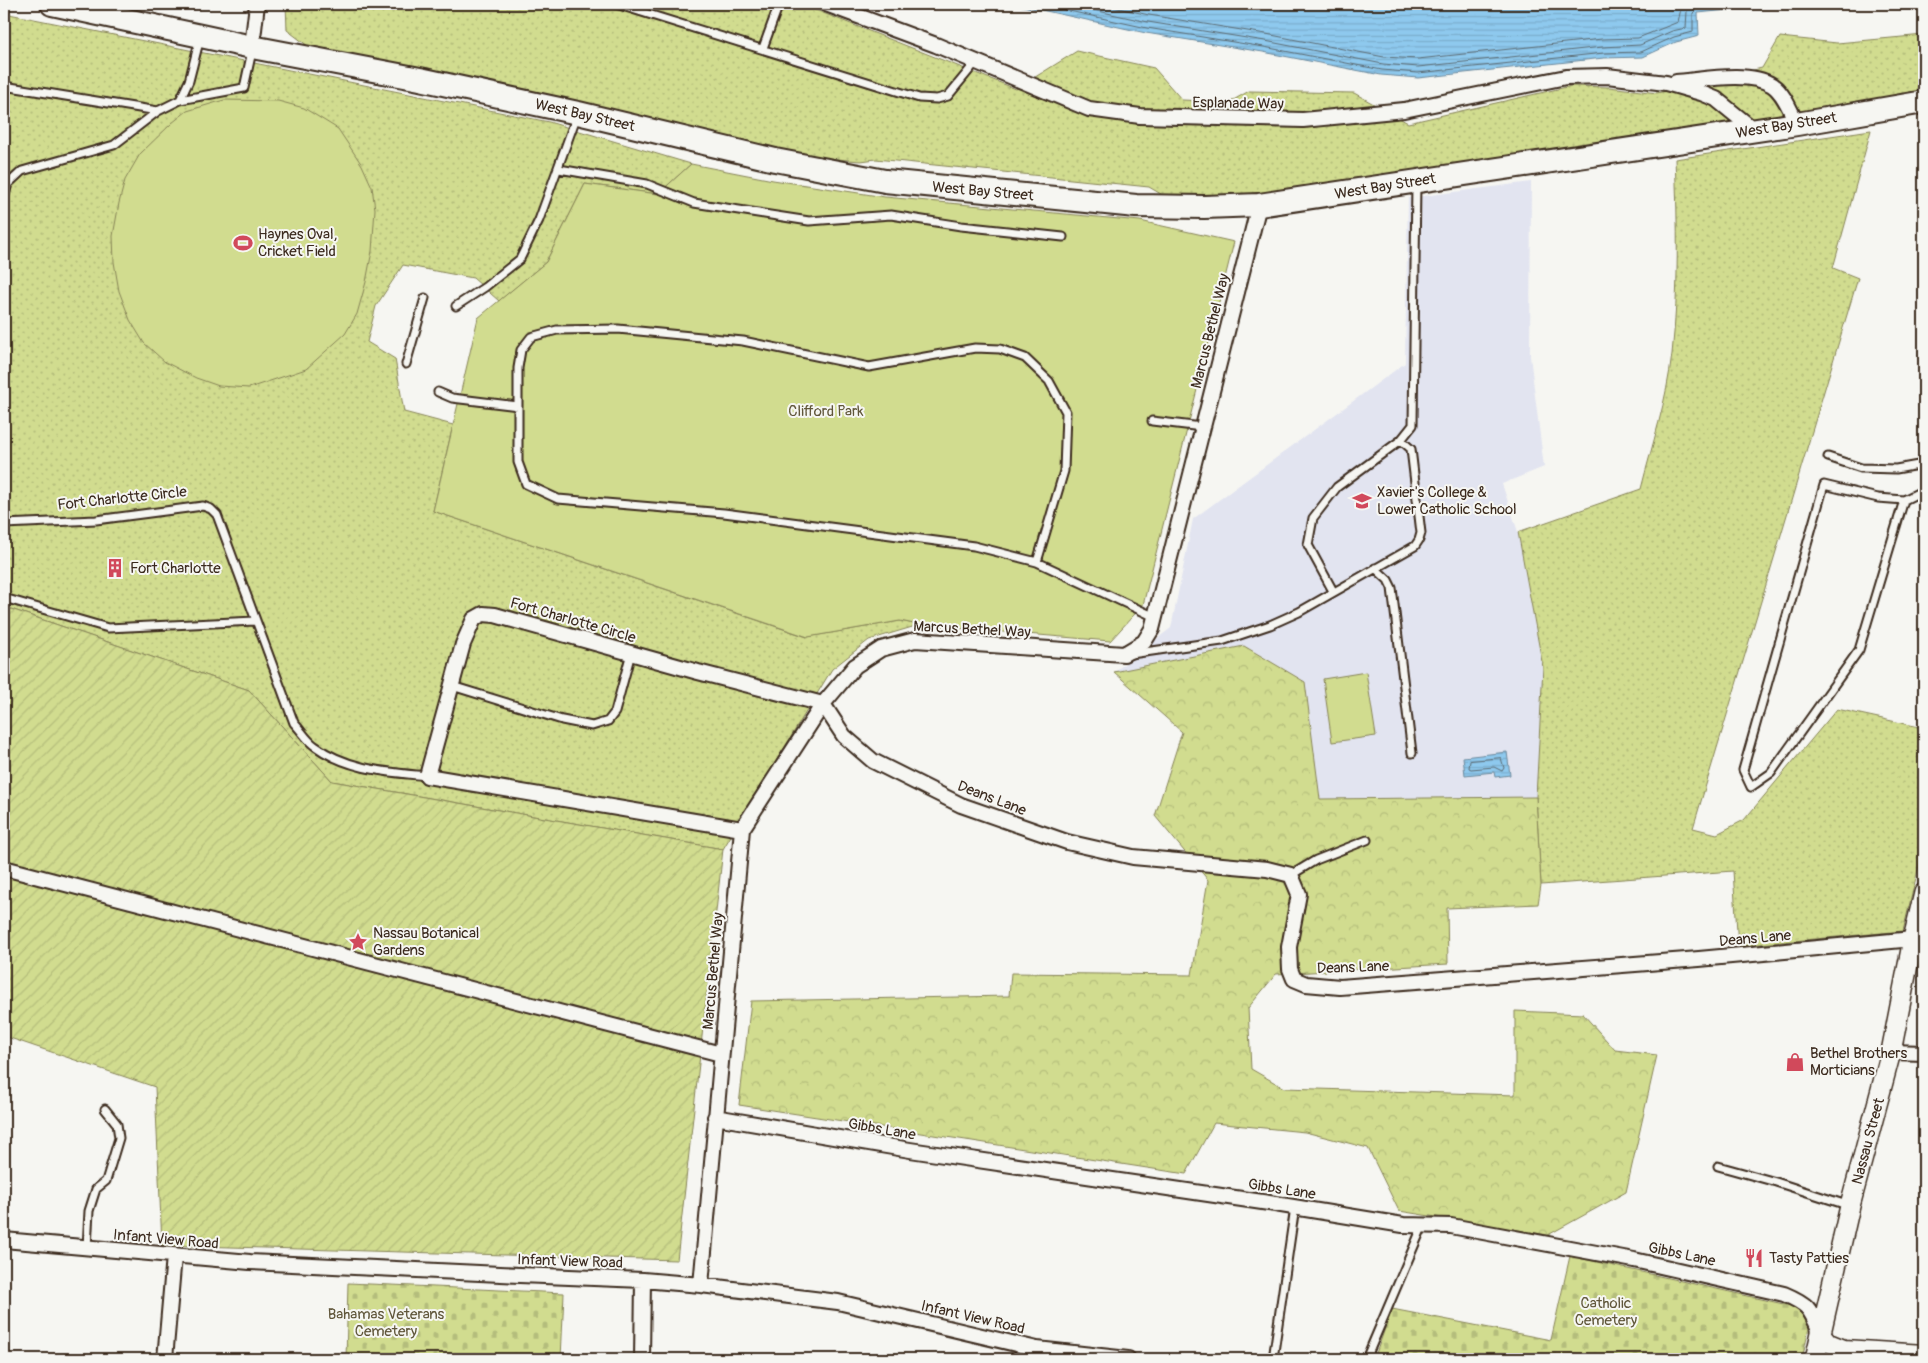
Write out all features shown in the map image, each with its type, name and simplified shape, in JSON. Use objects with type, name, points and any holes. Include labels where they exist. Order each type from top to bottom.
[{"type":"highway","name":"West Bay Street","points":[[52,4],[252,47],[420,79],[578,113],[775,160],[885,182],[1136,206],[1204,208],[1259,205],[1797,124],[1924,102]]},
{"type":"main road","name":"Nassau Street","points":[[1815,1359],[1850,1206],[1891,1052],[1924,893]]},
{"type":"street","points":[[252,47],[257,4]]},
{"type":"street","name":"Esplanade Way","points":[[826,4],[976,62],[1089,109],[1140,116],[1303,120],[1395,111],[1566,77],[1607,76],[1666,83],[1702,93],[1716,99],[1754,130]]},
{"type":"street","name":"Esplanade Way","points":[[1666,83],[1738,77],[1754,79],[1772,85],[1784,99],[1797,124]]},
{"type":"street","name":"Marcus Bethel Way","points":[[702,1285],[715,1116],[742,829],[823,704],[855,666],[881,650],[915,640],[1124,654],[1144,642],[1152,630],[1259,205]]},
{"type":"street","name":"Fort Charlotte Circle","points":[[742,829],[427,776],[469,628],[474,619],[483,614],[495,615],[823,704]]},
{"type":"street","name":"Deans Lane","points":[[823,704],[844,736],[873,761],[961,805],[1067,842],[1133,857],[1266,869],[1291,875],[1299,894],[1289,947],[1290,969],[1294,979],[1306,984],[1340,987],[1699,959],[1913,939]]},
{"type":"street","points":[[4,868],[721,1054]]},
{"type":"street","points":[[1891,1052],[1924,1053]]},
{"type":"street","name":"Gibbs Lane","points":[[715,1116],[910,1150],[1403,1225],[1461,1228],[1634,1260],[1766,1289],[1802,1302],[1811,1311],[1821,1334]]},
{"type":"street","name":"Infant View Road","points":[[4,1240],[250,1262],[520,1276],[643,1280],[702,1285],[838,1302],[1037,1349],[1128,1359]]},
{"type":"street","points":[[165,1359],[174,1256]]},
{"type":"street","points":[[642,1359],[643,1280]]},
{"type":"street","points":[[1821,1334],[1829,1343],[1844,1349],[1924,1354]]},
{"type":"lane","points":[[616,4],[763,48],[919,98],[937,99],[948,96],[976,62]]},
{"type":"lane","points":[[763,48],[779,4]]},
{"type":"lane","points":[[180,100],[189,80],[200,35]]},
{"type":"lane","points":[[4,198],[8,184],[22,171],[114,145],[158,111],[180,100],[244,88],[252,47]]},
{"type":"lane","points":[[4,86],[158,111]]},
{"type":"lane","points":[[456,306],[485,287],[520,259],[540,220],[560,169],[578,113]]},
{"type":"lane","points":[[560,169],[647,184],[694,203],[809,221],[891,215],[961,226],[1063,237]]},
{"type":"lane","points":[[1333,591],[1308,545],[1313,518],[1337,487],[1401,440],[1413,425],[1416,181]]},
{"type":"lane","points":[[406,364],[425,298]]},
{"type":"lane","points":[[1037,562],[1064,471],[1066,412],[1049,381],[1025,358],[1000,349],[975,348],[868,367],[742,341],[618,329],[557,330],[531,337],[521,350],[518,368],[518,462],[526,484],[558,499],[724,513],[974,546],[1037,562],[1155,617]]},
{"type":"lane","points":[[438,392],[452,398],[518,406]]},
{"type":"lane","points":[[1152,421],[1202,426]]},
{"type":"lane","points":[[1124,654],[1222,641],[1270,625],[1299,612],[1415,546],[1421,533],[1410,449],[1401,440]]},
{"type":"lane","points":[[1828,457],[1861,468],[1896,469],[1924,464]]},
{"type":"lane","points":[[1904,500],[1859,650],[1771,773],[1751,787],[1743,770],[1824,485],[1878,498],[1904,500],[1924,490]]},
{"type":"lane","name":"Fort Charlotte Circle","points":[[4,524],[96,520],[203,506],[211,509],[218,515],[255,621],[294,723],[314,746],[339,759],[374,770],[427,776]]},
{"type":"lane","points":[[1375,568],[1388,580],[1392,588],[1412,753]]},
{"type":"lane","points":[[4,598],[108,628],[255,621]]},
{"type":"lane","points":[[452,686],[562,720],[592,726],[608,721],[615,712],[631,653]]},
{"type":"lane","points":[[1291,875],[1316,860],[1368,840]]},
{"type":"lane","points":[[87,1248],[90,1211],[96,1189],[106,1180],[119,1138],[117,1124],[105,1109]]},
{"type":"lane","points":[[1718,1166],[1776,1182],[1850,1206]]},
{"type":"lane","points":[[1273,1359],[1295,1208]]},
{"type":"lane","points":[[1366,1359],[1423,1225]]},
{"type":"shaded area","name":"Xavier's College & Lower Catholic School","points":[[1531,182],[1530,356],[1544,467],[1502,484],[1518,532],[1543,667],[1536,797],[1262,800],[1114,672],[1171,628],[1193,519],[1405,363],[1408,198]]},
{"type":"green space","points":[[286,4],[793,4],[813,9],[1016,89],[1077,51],[1154,68],[1182,100],[1230,102],[1249,91],[1354,93],[1408,123],[1571,86],[1609,87],[1657,93],[1762,68],[1780,37],[1837,43],[1924,35],[1924,93],[1695,130],[1605,141],[1280,191],[1205,198],[1166,197],[1149,187],[876,159],[861,161],[812,157],[312,49],[287,30]]},
{"type":"green space","points":[[4,13],[549,122],[691,164],[658,194],[585,184],[546,262],[499,301],[473,278],[403,265],[376,306],[367,342],[395,359],[404,412],[453,425],[433,511],[807,637],[900,621],[919,625],[869,640],[832,669],[723,849],[332,781],[249,690],[4,608]]},
{"type":"green space","name":"Haynes Oval, Cricket Field","points":[[224,100],[278,101],[304,108],[338,129],[362,165],[372,187],[375,209],[372,251],[366,282],[357,314],[345,334],[306,369],[249,388],[219,386],[196,378],[165,362],[144,343],[130,320],[119,291],[114,262],[113,236],[119,203],[125,180],[140,154],[187,111]]},
{"type":"green space","points":[[1871,130],[1833,268],[1858,278],[1693,828],[1717,834],[1744,820],[1837,709],[1924,728],[1924,845],[1903,931],[1738,946],[1733,871],[1541,885],[1536,797],[1543,667],[1518,532],[1641,489],[1663,405],[1672,354],[1676,306],[1677,257],[1675,159]]},
{"type":"green space","name":"Clifford Park","points":[[691,164],[773,180],[885,197],[1140,221],[1234,242],[1143,605],[1110,641],[919,625],[900,621],[808,637],[433,511],[478,318],[546,262],[585,184],[658,194]]},
{"type":"green space","name":"Nassau Botanical Gardens","points":[[4,608],[249,690],[332,781],[723,849],[677,1260],[162,1245],[155,1087],[4,1036]]},
{"type":"green space","points":[[1244,646],[1305,682],[1320,799],[1536,797],[1541,885],[1538,904],[1447,908],[1448,964],[1276,974],[1248,1008],[1251,1069],[1284,1088],[1515,1095],[1515,1011],[1583,1014],[1615,1050],[1657,1055],[1626,1192],[1548,1235],[1399,1211],[1368,1148],[1305,1132],[1214,1123],[1186,1174],[739,1105],[751,1001],[1009,996],[1011,973],[1192,975],[1208,880],[1155,816],[1182,732],[1114,672]]},
{"type":"green space","points":[[1366,672],[1376,736],[1332,742],[1323,679]]},
{"type":"green space","name":"Catholic Cemetery","points":[[1570,1256],[1801,1308],[1810,1323],[1802,1359],[1374,1359],[1392,1309],[1551,1340]]},
{"type":"green space","name":"Bahamas Veterans Cemetery","points":[[348,1283],[564,1293],[561,1359],[346,1359]]},
{"type":"water","points":[[1014,4],[1788,4],[1698,13],[1699,36],[1676,42],[1643,57],[1604,58],[1418,78],[1381,75],[1263,52],[1146,33]]},
{"type":"water","points":[[1507,752],[1510,775],[1495,777],[1494,772],[1465,775],[1463,757]]},
{"type":"place","name":"Haynes Oval, Cricket Field","points":[[243,243]]},
{"type":"place","name":"Xavier's College & Lower Catholic School","points":[[1362,501]]},
{"type":"place","name":"Fort Charlotte","points":[[115,568]]},
{"type":"place","name":"Nassau Botanical Gardens","points":[[358,942]]},
{"type":"place","name":"Bethel Brothers Morticians","points":[[1795,1062]]},
{"type":"place","name":"Tasty Patties","points":[[1754,1258]]}]
